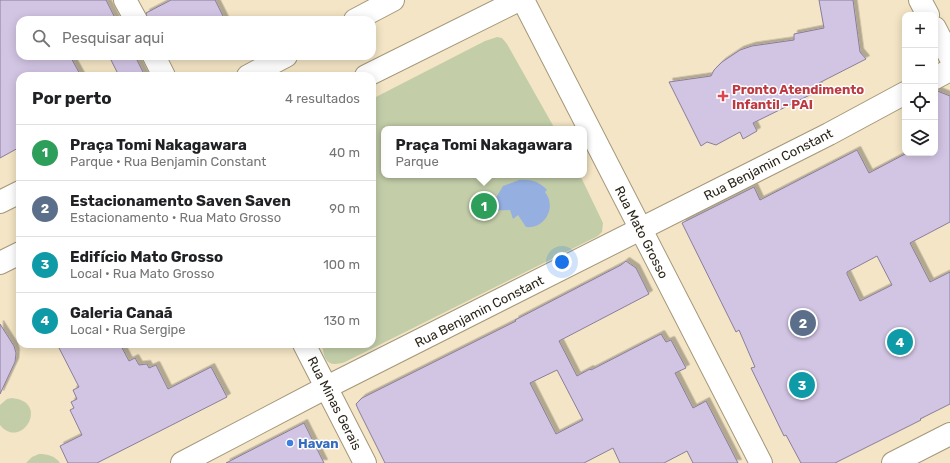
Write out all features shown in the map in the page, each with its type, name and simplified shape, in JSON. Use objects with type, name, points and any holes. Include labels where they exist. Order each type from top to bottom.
[{"type":"street","points":[[125,0],[134,16]]},
{"type":"street","points":[[363,16],[393,0]]},
{"type":"street","points":[[374,72],[519,0]]},
{"type":"street","name":"Rua Mato Grosso","points":[[523,0],[760,463]]},
{"type":"street","points":[[920,0],[926,12]]},
{"type":"street","points":[[938,34],[950,56]]},
{"type":"street","points":[[156,60],[162,72]]},
{"type":"street","points":[[256,72],[278,60]]},
{"type":"street","points":[[938,76],[950,70]]},
{"type":"street","name":"Rua Benjamin Constant","points":[[182,463],[327,387],[829,134],[902,95]]},
{"type":"street","points":[[0,202],[16,194]]},
{"type":"street","points":[[0,263],[16,254]]},
{"type":"street","name":"Rua Minas Gerais","points":[[306,348],[366,463]]},
{"type":"street","points":[[893,463],[950,434]]},
{"type":"green space","points":[[497,37],[502,38],[507,44],[553,126],[381,126],[381,178],[581,178],[603,223],[602,232],[598,236],[376,347],[376,97],[485,41]]},
{"type":"green space","points":[[323,348],[373,348],[339,364],[330,363],[325,358]]},
{"type":"green space","points":[[12,398],[24,401],[30,408],[31,415],[28,423],[23,429],[16,432],[8,431],[0,425],[0,405],[7,399]]},
{"type":"green space","points":[[39,454],[51,456],[60,463],[26,463],[32,457]]},
{"type":"water","points":[[519,180],[534,181],[541,184],[547,190],[545,192],[550,204],[547,216],[544,221],[533,227],[526,227],[518,215],[513,219],[510,210],[488,211],[503,186]]},
{"type":"building","points":[[0,0],[106,0],[114,16],[16,16],[16,60],[72,60],[79,72],[16,72],[16,149],[0,158]]},
{"type":"building","points":[[171,0],[215,0],[223,16],[147,16],[146,13]]},
{"type":"building","points":[[819,0],[853,0],[860,52],[866,59],[819,83],[818,91],[753,123],[757,131],[743,139],[740,132],[716,145],[707,142],[701,146],[669,82],[711,76],[714,70],[722,62],[740,50],[752,46],[794,40],[794,34],[824,28]]},
{"type":"building","points":[[111,60],[137,60],[143,72],[117,72]]},
{"type":"building","points":[[938,91],[950,96],[950,222],[910,243],[930,282],[950,272],[950,404],[835,463],[801,463],[786,435],[784,436],[751,368],[755,367],[739,330],[736,332],[682,223],[754,187],[760,200],[857,150],[869,173],[902,156],[938,156]],"holes":[[[877,256],[892,285],[860,301],[847,272]]]},
{"type":"building","points":[[626,261],[636,268],[649,294],[559,341],[577,376],[661,334],[666,342],[671,340],[686,368],[675,373],[693,408],[706,401],[738,463],[693,463],[687,451],[664,463],[620,463],[613,448],[584,463],[385,463],[356,404],[362,398],[516,321],[515,320]],"holes":[[[557,370],[583,420],[556,434],[530,383]]]},
{"type":"building","points":[[0,324],[14,346],[16,353],[15,362],[0,394]]},
{"type":"building","points":[[59,348],[122,348],[129,361],[135,358],[139,365],[147,364],[149,368],[156,365],[168,389],[211,367],[227,397],[97,463],[68,463],[60,446],[82,435],[70,410],[74,408],[71,402],[77,399],[73,390],[79,387]]},
{"type":"building","name":"Havan","points":[[304,423],[324,463],[226,463]]},
{"type":"place","name":"Pronto Atendimento Infantil - PAI","points":[[723,96]]},
{"type":"place","name":"Praça Tomi Nakagawara","points":[[484,206]]},
{"type":"place","name":"Estacionamento Saven Saven","points":[[803,323]]},
{"type":"place","name":"Galeria Canaã","points":[[900,342]]},
{"type":"place","name":"Edifício Mato Grosso","points":[[802,385]]},
{"type":"place","name":"Havan","points":[[290,443]]}]
